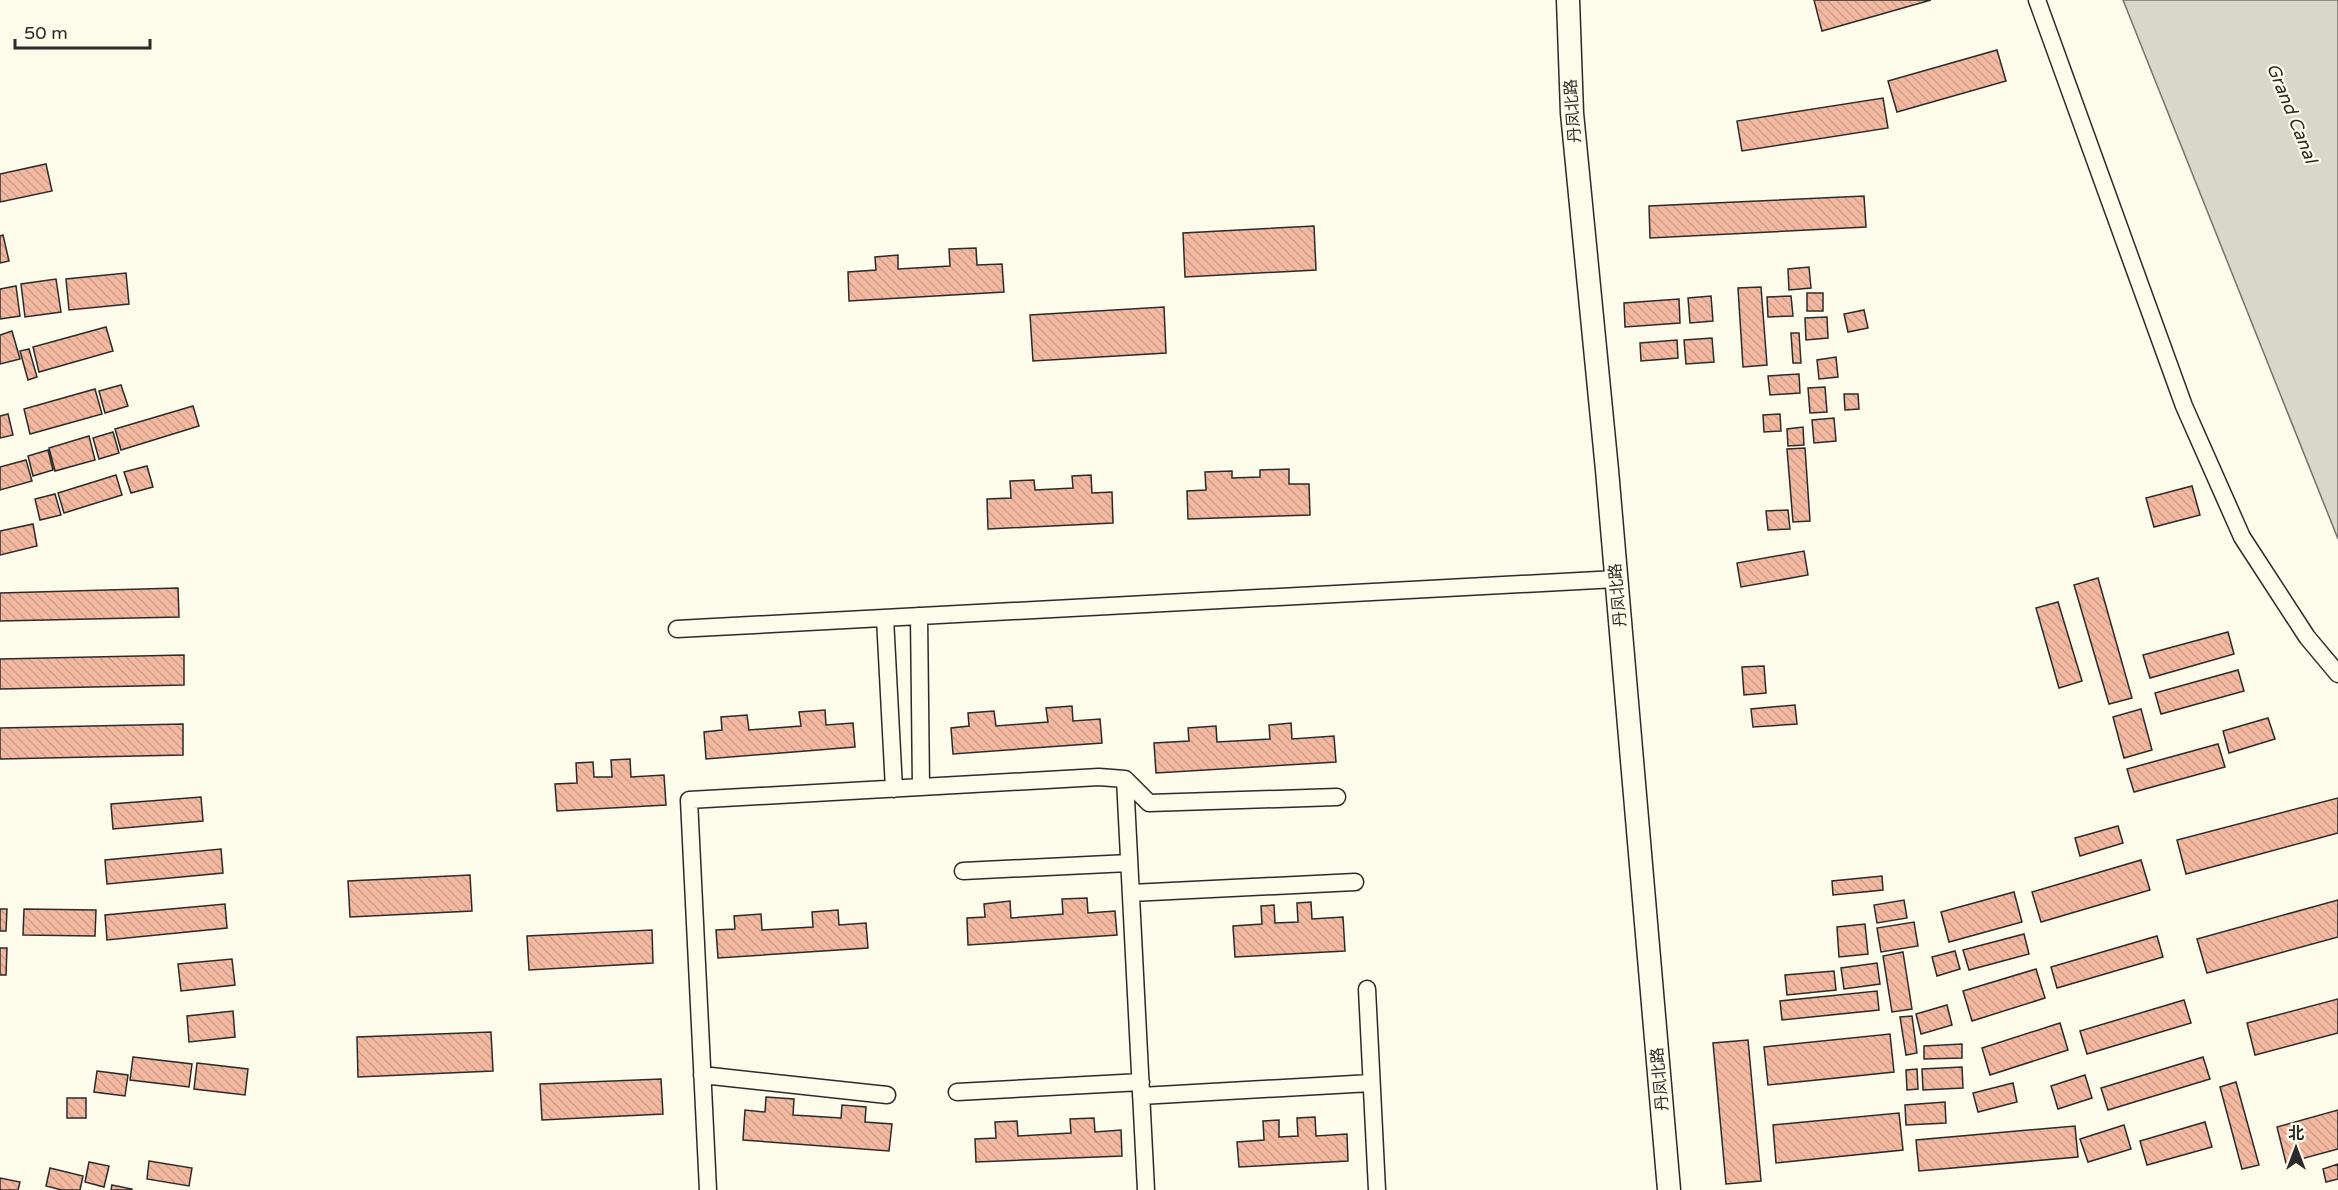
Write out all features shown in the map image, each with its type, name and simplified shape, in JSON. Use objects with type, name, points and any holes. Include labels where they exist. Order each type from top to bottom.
[{"type":"main road","name":"丹凤北路","points":[[1568,0],[1572,114],[1617,579],[1669,1190]]},
{"type":"street","points":[[2037,0],[2188,417],[2242,537],[2307,637],[2338,674]]},
{"type":"street","points":[[677,629],[1617,579]]},
{"type":"street","points":[[919,616],[921,787]]},
{"type":"street","points":[[885,618],[894,789]]},
{"type":"street","points":[[708,1190],[689,800],[1099,777],[1125,779],[1149,803],[1337,796]]},
{"type":"street","points":[[1125,779],[1146,1190]]},
{"type":"street","points":[[963,871],[1130,863]]},
{"type":"street","points":[[1131,892],[1355,882]]},
{"type":"street","points":[[1367,989],[1377,1190]]},
{"type":"street","points":[[702,1075],[887,1095]]},
{"type":"street","points":[[957,1092],[1371,1083]]},
{"type":"water","name":"Grand Canal","points":[[2123,0],[2338,0],[2338,539]]},
{"type":"building","points":[[1814,0],[1931,0],[1822,31]]},
{"type":"building","points":[[1997,50],[2006,81],[1897,112],[1888,81]]},
{"type":"building","points":[[1883,98],[1888,128],[1742,151],[1737,121]]},
{"type":"building","points":[[46,164],[52,191],[0,202],[0,174]]},
{"type":"building","points":[[1864,196],[1866,227],[1650,238],[1649,206]]},
{"type":"building","points":[[1314,226],[1316,270],[1185,277],[1183,233]]},
{"type":"building","points":[[3,235],[9,261],[0,263],[0,236]]},
{"type":"building","points":[[976,248],[977,265],[1002,264],[1004,292],[849,301],[848,272],[876,270],[875,257],[898,255],[898,269],[950,266],[949,249]]},
{"type":"building","points":[[1809,267],[1811,288],[1789,290],[1788,269]]},
{"type":"building","points":[[126,273],[129,304],[69,310],[66,279]]},
{"type":"building","points":[[56,279],[61,312],[25,317],[21,284]]},
{"type":"building","points":[[16,286],[20,316],[0,319],[0,289]]},
{"type":"building","points":[[1761,287],[1767,365],[1743,367],[1738,288]]},
{"type":"building","points":[[1807,293],[1823,293],[1823,311],[1807,311]]},
{"type":"building","points":[[1711,296],[1713,321],[1690,323],[1688,298]]},
{"type":"building","points":[[1791,296],[1793,316],[1768,317],[1767,297]]},
{"type":"building","points":[[1679,299],[1680,323],[1625,327],[1624,303]]},
{"type":"building","points":[[1164,307],[1166,353],[1033,361],[1030,315]]},
{"type":"building","points":[[1864,310],[1868,328],[1848,332],[1844,314]]},
{"type":"building","points":[[1827,317],[1828,338],[1806,340],[1805,318]]},
{"type":"building","points":[[106,327],[113,351],[39,372],[33,347]]},
{"type":"building","points":[[12,331],[20,359],[0,364],[0,335]]},
{"type":"building","points":[[1791,333],[1799,333],[1801,363],[1793,363]]},
{"type":"building","points":[[1712,338],[1714,362],[1686,364],[1684,340]]},
{"type":"building","points":[[1677,340],[1678,358],[1641,361],[1640,343]]},
{"type":"building","points":[[29,349],[37,377],[28,380],[20,351]]},
{"type":"building","points":[[1836,357],[1838,377],[1819,379],[1817,360]]},
{"type":"building","points":[[1799,374],[1800,393],[1770,395],[1768,376]]},
{"type":"building","points":[[121,385],[128,406],[105,413],[99,391]]},
{"type":"building","points":[[1825,387],[1827,412],[1810,413],[1808,388]]},
{"type":"building","points":[[95,389],[102,414],[30,434],[24,409]]},
{"type":"building","points":[[1844,394],[1858,394],[1859,409],[1845,410]]},
{"type":"building","points":[[193,406],[199,426],[121,450],[115,429]]},
{"type":"building","points":[[8,414],[13,435],[0,438],[0,416]]},
{"type":"building","points":[[1780,414],[1781,431],[1764,432],[1763,415]]},
{"type":"building","points":[[1834,418],[1836,441],[1814,443],[1812,420]]},
{"type":"building","points":[[1803,427],[1804,445],[1788,446],[1787,429]]},
{"type":"building","points":[[113,432],[119,453],[99,459],[93,438]]},
{"type":"building","points":[[89,436],[95,460],[55,471],[49,448]]},
{"type":"building","points":[[1805,448],[1810,521],[1793,522],[1787,449]]},
{"type":"building","points":[[48,450],[53,470],[33,476],[28,456]]},
{"type":"building","points":[[26,460],[32,481],[0,490],[0,467]]},
{"type":"building","points":[[147,466],[153,487],[131,493],[124,472]]},
{"type":"building","points":[[1289,469],[1289,484],[1309,484],[1310,515],[1188,519],[1187,491],[1206,490],[1205,472],[1232,471],[1232,478],[1260,477],[1260,470]]},
{"type":"building","points":[[116,475],[122,495],[64,513],[58,493]]},
{"type":"building","points":[[1091,475],[1092,493],[1112,492],[1113,523],[988,529],[987,499],[1011,498],[1010,481],[1034,480],[1035,490],[1073,488],[1072,476]]},
{"type":"building","points":[[2192,486],[2200,515],[2154,527],[2146,498]]},
{"type":"building","points":[[55,494],[61,515],[40,520],[35,499]]},
{"type":"building","points":[[1788,510],[1790,529],[1768,530],[1766,511]]},
{"type":"building","points":[[33,524],[37,546],[0,555],[0,531]]},
{"type":"building","points":[[1804,551],[1808,575],[1741,587],[1737,563]]},
{"type":"building","points":[[2098,578],[2132,698],[2109,704],[2074,585]]},
{"type":"building","points":[[178,588],[179,617],[0,621],[0,593]]},
{"type":"building","points":[[2058,602],[2082,681],[2059,688],[2036,608]]},
{"type":"building","points":[[2228,632],[2234,654],[2150,678],[2143,655]]},
{"type":"building","points":[[184,655],[184,685],[0,689],[0,659]]},
{"type":"building","points":[[1764,666],[1766,693],[1744,695],[1742,667]]},
{"type":"building","points":[[2238,670],[2244,691],[2161,714],[2155,693]]},
{"type":"building","points":[[1795,705],[1797,724],[1753,727],[1751,709]]},
{"type":"building","points":[[1072,706],[1073,721],[1100,719],[1102,743],[953,754],[951,728],[969,726],[968,713],[994,711],[996,726],[1048,722],[1046,708]]},
{"type":"building","points":[[2141,709],[2152,750],[2124,758],[2113,717]]},
{"type":"building","points":[[825,710],[826,725],[853,723],[855,747],[706,759],[704,732],[722,730],[721,717],[747,715],[749,730],[801,726],[799,712]]},
{"type":"building","points":[[2268,718],[2275,739],[2229,753],[2223,731]]},
{"type":"building","points":[[1291,723],[1292,739],[1334,736],[1336,762],[1156,773],[1154,743],[1189,741],[1188,728],[1216,726],[1217,742],[1270,739],[1269,725]]},
{"type":"building","points":[[183,724],[183,755],[0,759],[0,728]]},
{"type":"building","points":[[2218,744],[2225,767],[2134,792],[2127,769]]},
{"type":"building","points":[[630,759],[631,777],[664,775],[666,805],[557,811],[555,784],[577,783],[576,763],[593,762],[594,777],[612,777],[611,760]]},
{"type":"building","points":[[201,797],[203,821],[113,829],[111,804]]},
{"type":"building","points":[[2338,798],[2338,833],[2186,874],[2177,840]]},
{"type":"building","points":[[2118,826],[2123,843],[2080,856],[2075,838]]},
{"type":"building","points":[[221,849],[223,873],[107,884],[105,860]]},
{"type":"building","points":[[2141,860],[2150,890],[2041,922],[2032,892]]},
{"type":"building","points":[[470,875],[472,911],[350,917],[348,881]]},
{"type":"building","points":[[1882,876],[1883,890],[1833,895],[1832,881]]},
{"type":"building","points":[[2014,892],[2022,922],[1949,942],[1941,912]]},
{"type":"building","points":[[1087,898],[1088,913],[1115,911],[1117,935],[968,945],[967,918],[985,917],[984,904],[1010,901],[1011,918],[1063,914],[1062,899]]},
{"type":"building","points":[[1904,900],[1907,918],[1877,923],[1874,905]]},
{"type":"building","points":[[2338,900],[2338,937],[2207,973],[2197,939]]},
{"type":"building","points":[[1311,902],[1312,919],[1343,917],[1345,951],[1235,957],[1233,926],[1262,924],[1261,906],[1274,905],[1275,923],[1298,922],[1297,903]]},
{"type":"building","points":[[225,904],[227,928],[107,940],[105,915]]},
{"type":"building","points":[[0,909],[7,909],[6,931],[0,931]]},
{"type":"building","points":[[24,909],[96,910],[95,936],[23,935]]},
{"type":"building","points":[[838,910],[839,925],[866,923],[868,948],[718,958],[716,930],[735,929],[734,916],[761,914],[762,930],[813,927],[812,912]]},
{"type":"building","points":[[1914,922],[1918,946],[1881,952],[1877,928]]},
{"type":"building","points":[[1865,924],[1868,954],[1839,957],[1837,927]]},
{"type":"building","points":[[652,930],[653,963],[529,970],[527,936]]},
{"type":"building","points":[[2024,934],[2029,954],[1969,970],[1963,950]]},
{"type":"building","points":[[2157,936],[2163,957],[2057,988],[2051,967]]},
{"type":"building","points":[[0,948],[7,948],[6,975],[0,975]]},
{"type":"building","points":[[1955,951],[1960,969],[1937,976],[1932,957]]},
{"type":"building","points":[[1903,952],[1912,1009],[1892,1012],[1883,956]]},
{"type":"building","points":[[232,959],[235,985],[181,991],[178,964]]},
{"type":"building","points":[[1877,963],[1880,984],[1844,989],[1841,968]]},
{"type":"building","points":[[2036,969],[2045,998],[1972,1021],[1963,991]]},
{"type":"building","points":[[1834,971],[1836,990],[1787,995],[1785,975]]},
{"type":"building","points":[[1877,991],[1879,1010],[1782,1020],[1780,1001]]},
{"type":"building","points":[[2338,999],[2338,1033],[2255,1055],[2247,1023]]},
{"type":"building","points":[[2184,1000],[2191,1023],[2087,1054],[2080,1031]]},
{"type":"building","points":[[1947,1005],[1952,1025],[1921,1034],[1916,1014]]},
{"type":"building","points":[[233,1011],[235,1037],[189,1042],[187,1016]]},
{"type":"building","points":[[1912,1016],[1917,1053],[1906,1055],[1900,1017]]},
{"type":"building","points":[[2060,1023],[2068,1050],[1990,1075],[1982,1048]]},
{"type":"building","points":[[491,1032],[493,1071],[358,1077],[357,1037]]},
{"type":"building","points":[[1890,1034],[1894,1072],[1768,1085],[1764,1047]]},
{"type":"building","points":[[1748,1040],[1761,1181],[1726,1184],[1713,1043]]},
{"type":"building","points":[[1962,1044],[1962,1058],[1924,1059],[1924,1046]]},
{"type":"building","points":[[133,1057],[192,1064],[189,1087],[130,1080]]},
{"type":"building","points":[[2203,1057],[2210,1079],[2108,1110],[2101,1088]]},
{"type":"building","points":[[197,1063],[248,1069],[245,1095],[194,1089]]},
{"type":"building","points":[[1962,1067],[1963,1088],[1923,1090],[1922,1069]]},
{"type":"building","points":[[1917,1069],[1918,1089],[1907,1090],[1906,1070]]},
{"type":"building","points":[[97,1071],[128,1075],[125,1096],[94,1092]]},
{"type":"building","points":[[2085,1075],[2092,1098],[2058,1109],[2051,1086]]},
{"type":"building","points":[[661,1079],[663,1114],[542,1120],[540,1084]]},
{"type":"building","points":[[2236,1082],[2259,1165],[2242,1169],[2220,1087]]},
{"type":"building","points":[[2013,1083],[2017,1102],[1978,1112],[1973,1093]]},
{"type":"building","points":[[766,1097],[794,1099],[793,1115],[841,1118],[842,1105],[866,1107],[865,1122],[892,1124],[889,1151],[743,1140],[745,1110],[765,1112]]},
{"type":"building","points":[[67,1098],[86,1098],[86,1118],[67,1118]]},
{"type":"building","points":[[1945,1102],[1946,1123],[1906,1125],[1905,1105]]},
{"type":"building","points":[[2338,1110],[2338,1149],[2286,1163],[2277,1127]]},
{"type":"building","points":[[1899,1113],[1903,1150],[1776,1163],[1773,1125]]},
{"type":"building","points":[[1315,1117],[1316,1136],[1347,1134],[1348,1161],[1239,1167],[1237,1142],[1264,1140],[1263,1121],[1279,1120],[1279,1137],[1298,1136],[1297,1118]]},
{"type":"building","points":[[1094,1118],[1095,1132],[1121,1130],[1122,1156],[976,1162],[975,1139],[996,1138],[995,1122],[1017,1121],[1018,1136],[1071,1133],[1070,1119]]},
{"type":"building","points":[[2205,1122],[2212,1147],[2147,1165],[2140,1141]]},
{"type":"building","points":[[2124,1125],[2131,1149],[2088,1162],[2080,1139]]},
{"type":"building","points":[[2075,1126],[2078,1157],[1919,1171],[1916,1140]]},
{"type":"building","points":[[149,1161],[192,1168],[189,1186],[147,1179]]},
{"type":"building","points":[[89,1162],[109,1166],[104,1187],[85,1182]]},
{"type":"building","points":[[2338,1164],[2338,1179],[2326,1182],[2323,1169]]},
{"type":"building","points":[[50,1168],[83,1176],[80,1190],[62,1190],[46,1186]]},
{"type":"building","points":[[0,1178],[20,1182],[18,1190],[0,1190]]},
{"type":"building","points":[[112,1185],[132,1189],[132,1190],[111,1190]]}]
